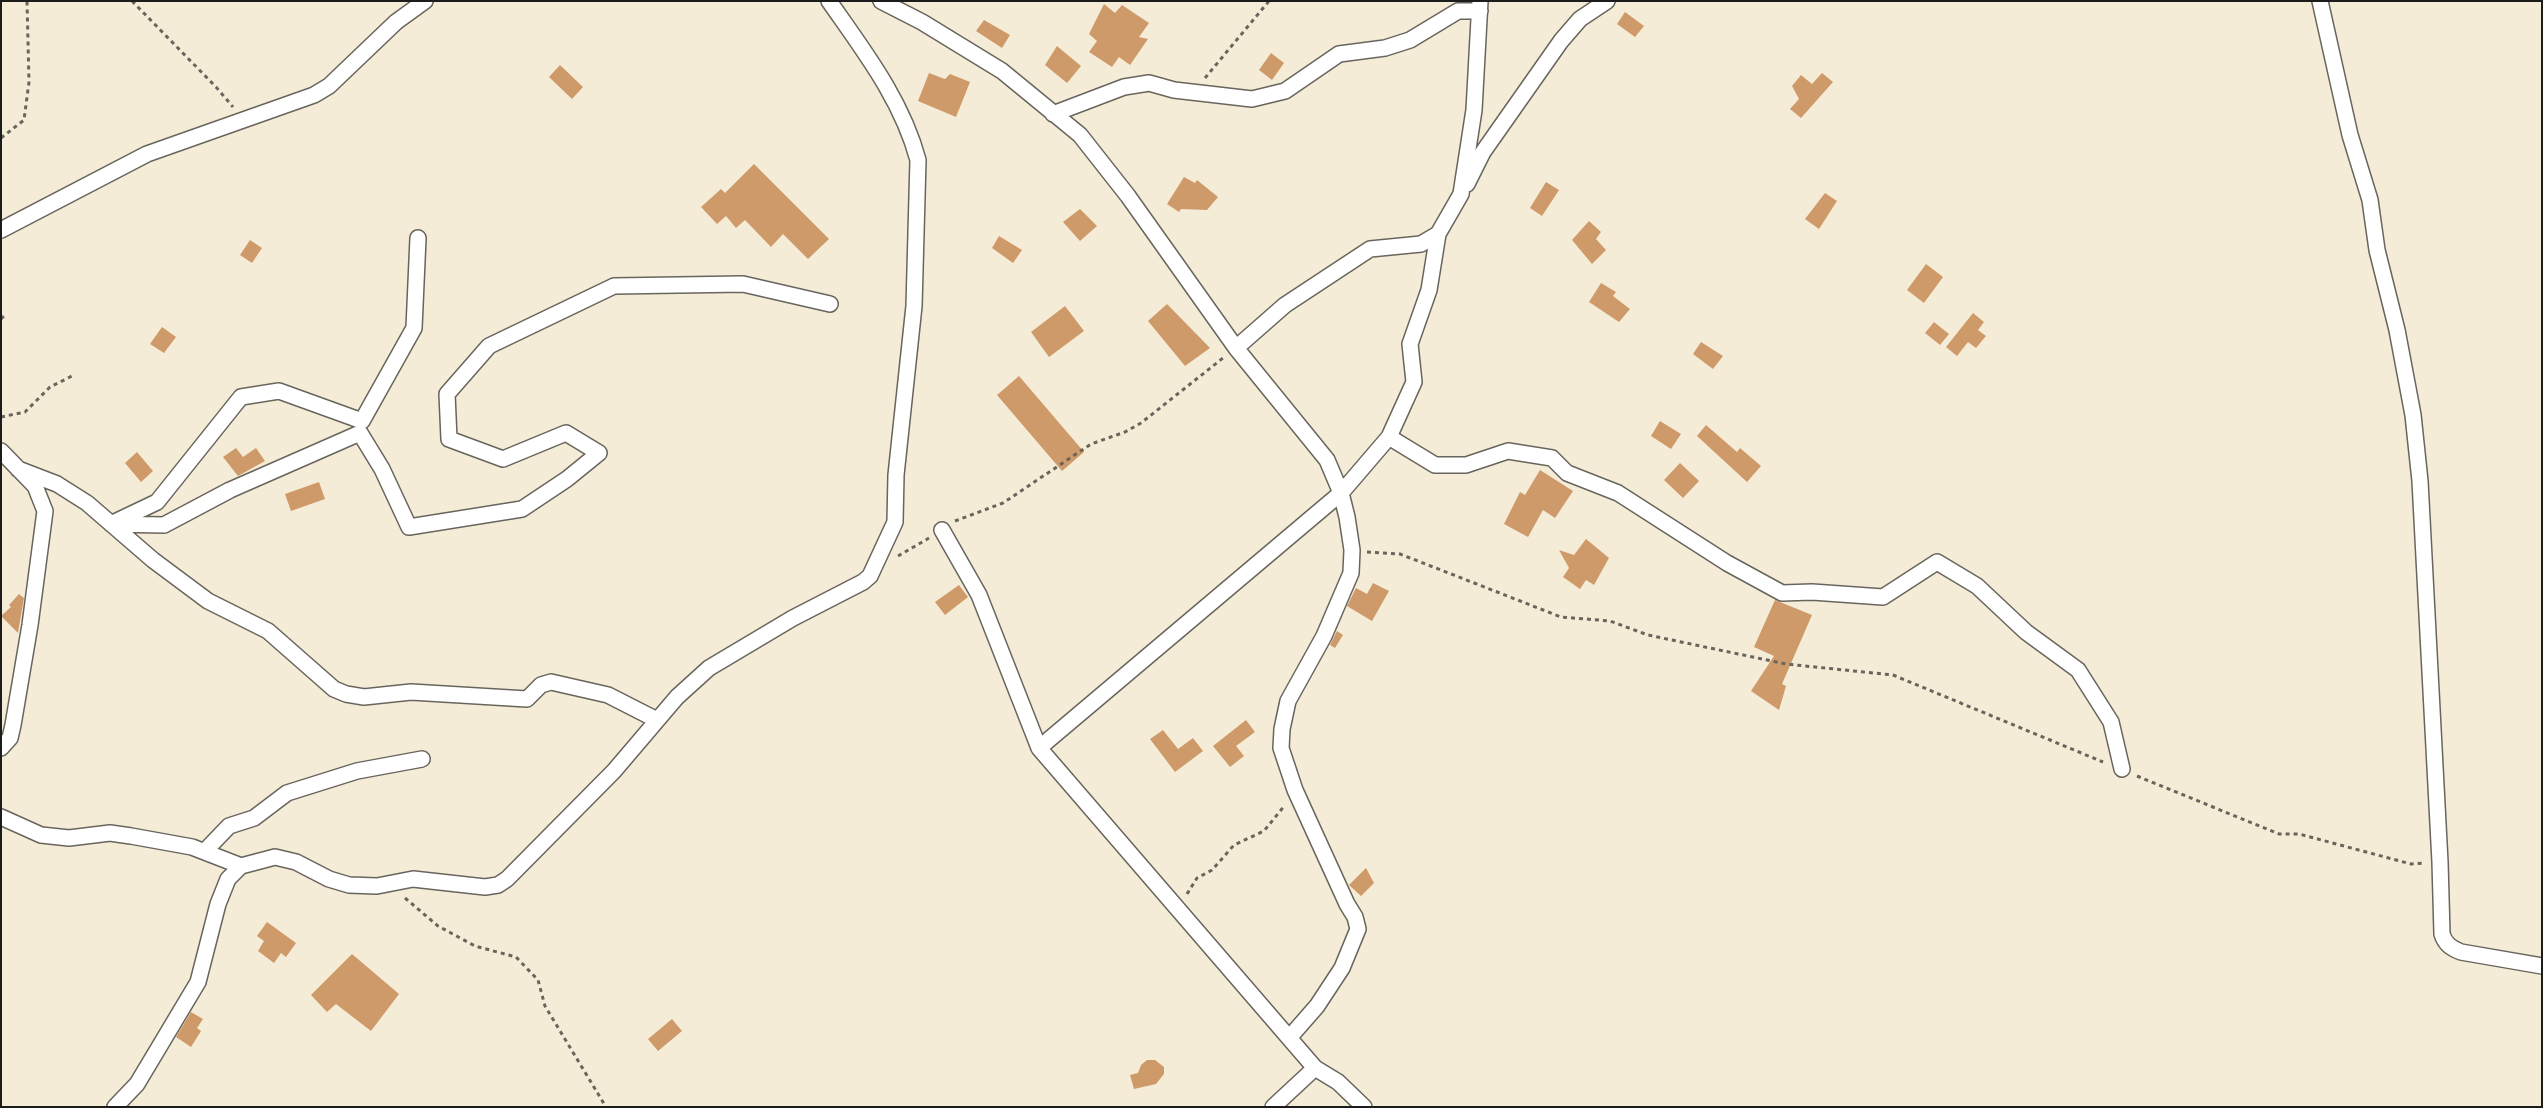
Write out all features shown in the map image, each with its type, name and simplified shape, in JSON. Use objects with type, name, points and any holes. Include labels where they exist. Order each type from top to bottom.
[{"type":"street","points":[[4,227],[147,154],[207,132],[244,121],[322,91],[396,22],[425,1]]},
{"type":"street","points":[[115,1107],[137,1084],[198,982],[218,904],[228,879],[241,866],[275,858],[296,862],[329,879],[349,886],[377,886],[413,879],[485,887],[498,885],[507,879],[614,770],[677,697],[709,668],[793,618],[863,582],[875,568],[895,522],[896,475],[914,306],[918,160],[911,136],[881,76],[829,1]]},
{"type":"street","points":[[882,1],[922,22],[1002,71],[1080,135],[1128,196],[1236,348],[1327,460],[1341,493],[1352,550],[1351,573],[1324,636],[1288,701],[1282,729],[1281,748],[1295,790],[1347,904],[1355,917],[1358,928],[1342,968],[1318,1006],[1289,1038]]},
{"type":"street","points":[[1039,748],[1341,493],[1389,437],[1414,382],[1410,344],[1428,290],[1438,234],[1483,152],[1561,41],[1580,19],[1607,1]]},
{"type":"street","points":[[2320,1],[2350,135],[2370,200],[2379,259],[2397,330],[2413,415],[2420,481],[2442,934],[2444,941],[2461,952],[2542,966]]},
{"type":"street","points":[[1053,114],[1124,87],[1149,83],[1174,90],[1242,99],[1285,91],[1339,54],[1385,48],[1410,40],[1458,12],[1480,6],[1474,110],[1461,194]]},
{"type":"street","points":[[1236,348],[1285,304],[1370,249],[1421,244],[1438,234]]},
{"type":"street","points":[[111,524],[158,502],[241,397],[279,391],[362,421],[414,328],[418,238]]},
{"type":"street","points":[[111,524],[164,525],[230,490],[360,433],[382,468],[409,527],[522,509],[568,479],[599,453],[566,433],[503,459],[450,439],[447,394],[489,346],[614,286],[743,284],[830,304]]},
{"type":"street","points":[[1389,437],[1435,465],[1466,465],[1508,451],[1552,458],[1567,473],[1618,493],[1727,563],[1782,594],[1812,592],[1883,597],[1937,562],[1977,586],[2026,632],[2078,670],[2111,722],[2122,770]]},
{"type":"street","points":[[1,451],[34,486],[45,511],[30,625],[13,725],[10,738],[1,748]]},
{"type":"street","points":[[18,469],[57,484],[87,503],[153,560],[208,601],[268,631],[322,680],[346,694],[364,697],[411,692],[524,699],[530,697],[541,685],[552,682],[608,695],[657,720]]},
{"type":"street","points":[[942,530],[979,595],[1039,748],[1315,1068],[1338,1082],[1364,1107]]},
{"type":"street","points":[[205,851],[229,826],[254,818],[287,793],[358,771],[422,759]]},
{"type":"street","points":[[1,817],[41,835],[69,838],[110,834],[192,847],[241,866]]},
{"type":"street","points":[[1273,1107],[1315,1068]]},
{"type":"path","points":[[1,138],[24,120],[29,82],[27,1]]},
{"type":"path","points":[[132,1],[216,87],[244,121]]},
{"type":"path","points":[[1193,92],[1270,1]]},
{"type":"path","points":[[1,319],[5,315]]},
{"type":"path","points":[[875,568],[916,547],[960,518],[1003,503],[1091,444],[1125,432],[1140,423],[1236,348]]},
{"type":"path","points":[[1,417],[25,412],[50,387],[72,376]]},
{"type":"path","points":[[1352,550],[1400,554],[1560,617],[1610,620],[1648,635],[1786,664],[1893,675],[2279,834],[2299,834],[2411,864],[2440,862]]},
{"type":"path","points":[[1188,902],[1186,893],[1198,878],[1212,870],[1234,845],[1264,832],[1295,790]]},
{"type":"path","points":[[403,898],[411,901],[438,926],[475,946],[516,957],[538,980],[545,1006],[606,1107]]},
{"type":"building","points":[[1104,4],[1115,13],[1122,5],[1149,23],[1139,37],[1148,39],[1130,65],[1119,57],[1112,67],[1089,52],[1097,41],[1089,34]]},
{"type":"building","points":[[1625,12],[1644,26],[1635,37],[1617,24]]},
{"type":"building","points":[[984,20],[1010,35],[1002,48],[976,31]]},
{"type":"building","points":[[1057,46],[1081,66],[1067,83],[1045,65]]},
{"type":"building","points":[[1271,53],[1284,63],[1272,80],[1259,70]]},
{"type":"building","points":[[560,65],[583,87],[572,99],[549,77]]},
{"type":"building","points":[[929,73],[945,79],[950,74],[970,82],[956,117],[918,101]]},
{"type":"building","points":[[1822,73],[1833,82],[1801,118],[1790,109],[1799,99],[1792,86],[1801,75],[1812,84]]},
{"type":"building","points":[[754,164],[829,239],[808,259],[783,234],[771,247],[745,220],[736,228],[726,216],[717,224],[701,207],[721,189],[725,193]]},
{"type":"building","points":[[1184,177],[1195,183],[1197,180],[1218,197],[1207,210],[1181,209],[1179,212],[1167,204]]},
{"type":"building","points":[[1546,182],[1559,190],[1542,216],[1530,208]]},
{"type":"building","points":[[1825,193],[1837,201],[1819,229],[1805,219]]},
{"type":"building","points":[[1080,209],[1097,226],[1080,241],[1063,222]]},
{"type":"building","points":[[1589,221],[1601,232],[1596,239],[1606,250],[1592,264],[1572,240]]},
{"type":"building","points":[[999,236],[1022,250],[1013,263],[992,248]]},
{"type":"building","points":[[250,240],[262,248],[252,263],[240,255]]},
{"type":"building","points":[[1926,264],[1943,277],[1924,303],[1907,290]]},
{"type":"building","points":[[1601,283],[1616,292],[1613,296],[1630,309],[1619,322],[1589,302]]},
{"type":"building","points":[[1167,304],[1210,348],[1185,366],[1148,321]]},
{"type":"building","points":[[1065,306],[1084,331],[1049,357],[1031,332]]},
{"type":"building","points":[[1973,313],[1984,322],[1978,330],[1986,336],[1976,348],[1968,342],[1957,356],[1946,347]]},
{"type":"building","points":[[1934,322],[1949,334],[1940,345],[1925,333]]},
{"type":"building","points":[[162,327],[176,337],[164,353],[150,344]]},
{"type":"building","points":[[1701,342],[1723,356],[1713,369],[1693,354]]},
{"type":"building","points":[[1019,376],[1084,452],[1062,471],[997,395]]},
{"type":"building","points":[[1660,421],[1681,434],[1671,449],[1651,436]]},
{"type":"building","points":[[1706,425],[1737,452],[1740,448],[1761,466],[1747,482],[1697,436]]},
{"type":"building","points":[[236,448],[243,457],[256,448],[265,461],[238,476],[223,457]]},
{"type":"building","points":[[137,452],[153,471],[141,482],[125,463]]},
{"type":"building","points":[[1680,463],[1699,481],[1683,498],[1664,480]]},
{"type":"building","points":[[1540,470],[1573,491],[1555,518],[1543,510],[1528,537],[1504,524],[1520,492],[1525,495]]},
{"type":"building","points":[[319,482],[325,499],[291,511],[285,494]]},
{"type":"building","points":[[1586,539],[1609,558],[1594,585],[1586,580],[1580,589],[1563,577],[1569,568],[1559,550],[1574,555]]},
{"type":"building","points":[[1373,583],[1389,591],[1372,621],[1347,606],[1356,588],[1367,594]]},
{"type":"building","points":[[959,585],[968,597],[945,615],[935,602]]},
{"type":"building","points":[[19,594],[24,598],[18,633],[1,616],[11,607],[9,605]]},
{"type":"building","points":[[1775,600],[1812,615],[1782,684],[1786,686],[1779,710],[1751,691],[1774,656],[1754,647]]},
{"type":"building","points":[[1337,631],[1343,635],[1335,648],[1330,645]]},
{"type":"building","points":[[1246,720],[1255,732],[1236,746],[1244,756],[1230,767],[1213,746]]},
{"type":"building","points":[[1163,730],[1178,749],[1193,738],[1203,751],[1175,772],[1150,739]]},
{"type":"building","points":[[1366,868],[1374,883],[1361,896],[1349,885]]},
{"type":"building","points":[[267,922],[296,943],[286,957],[281,953],[274,963],[258,951],[264,941],[257,936]]},
{"type":"building","points":[[352,954],[399,994],[371,1031],[336,1004],[327,1012],[311,995]]},
{"type":"building","points":[[191,1012],[203,1019],[197,1028],[201,1031],[191,1047],[176,1037]]},
{"type":"building","points":[[672,1019],[682,1031],[658,1051],[648,1039]]},
{"type":"building","points":[[1147,1060],[1155,1060],[1164,1067],[1164,1074],[1156,1084],[1134,1089],[1130,1075],[1138,1073],[1141,1065]]}]
